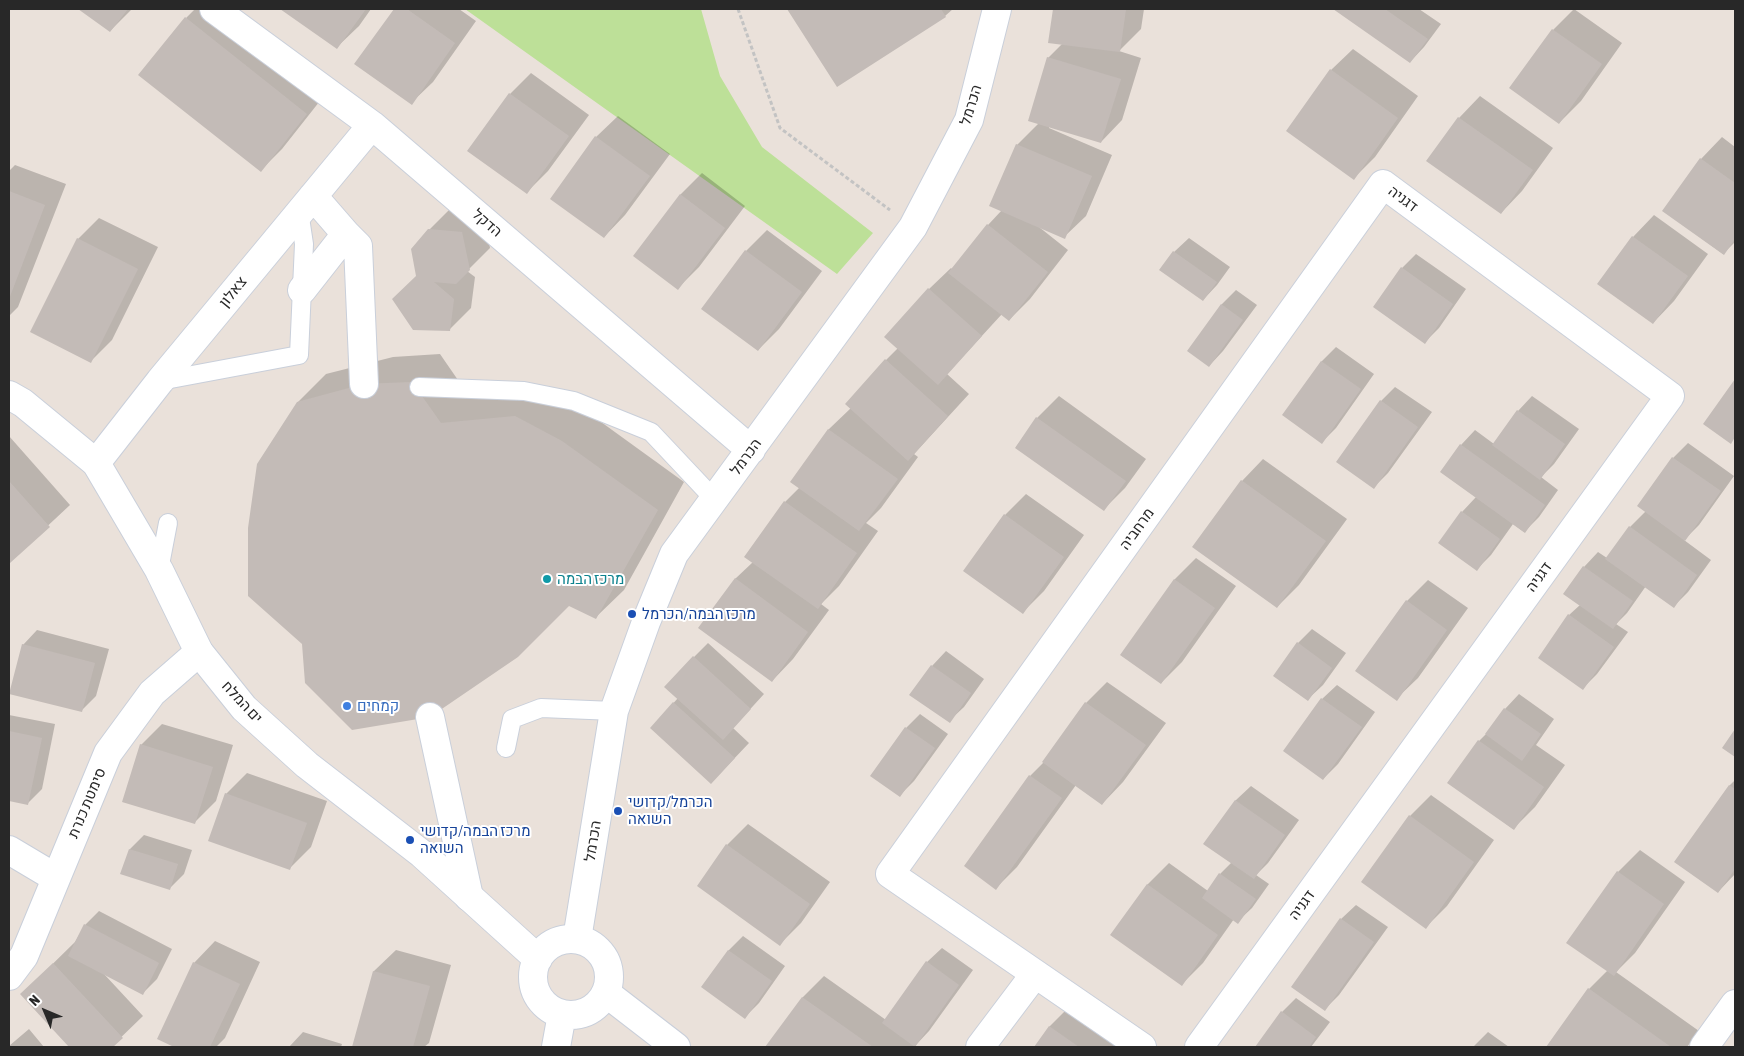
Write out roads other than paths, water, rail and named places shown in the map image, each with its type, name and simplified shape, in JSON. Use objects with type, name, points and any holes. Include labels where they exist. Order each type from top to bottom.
[{"type":"street","name":"הדקל","points":[[214,9],[372,124],[751,450]]},
{"type":"street","name":"הכרמל","points":[[577,939],[614,711],[646,622],[674,554],[913,227],[969,120],[997,9]]},
{"type":"street","name":"צאלון","points":[[96,463],[160,381],[372,124]]},
{"type":"street","name":"מרחביה","points":[[1035,974],[890,874],[1383,184]]},
{"type":"street","name":"דגניה","points":[[1199,1047],[1670,396],[1383,184]]},
{"type":"street","points":[[306,204],[346,234],[358,246],[364,384]]},
{"type":"street","points":[[302,290],[346,234]]},
{"type":"street","name":"ים המלח","points":[[9,396],[23,403],[96,463],[159,570],[199,652],[244,708],[300,758],[422,854],[538,960]]},
{"type":"street","name":"סימטת כנרת","points":[[9,976],[24,956],[108,753],[152,693],[199,652]]},
{"type":"street","points":[[430,717],[469,897]]},
{"type":"street","points":[[9,850],[56,878]]},
{"type":"street","points":[[577,939],[594,946],[603,955],[608,967],[609,981],[606,993],[598,1004],[588,1011],[575,1015],[562,1014],[548,1007],[539,998],[534,985],[533,972],[538,960],[551,945],[563,940],[577,939]]},
{"type":"street","points":[[980,1047],[1035,974],[1142,1047]]},
{"type":"street","points":[[606,993],[676,1047]]},
{"type":"street","points":[[1704,1047],[1735,1004]]},
{"type":"street","points":[[556,1047],[562,1014]]},
{"type":"lane","points":[[160,381],[299,355],[306,204]]},
{"type":"lane","points":[[419,387],[524,391],[574,401],[651,432],[715,500]]},
{"type":"lane","points":[[159,570],[168,523]]},
{"type":"lane","points":[[506,748],[512,719],[541,708],[614,711]]},
{"type":"place","name":"מרכז הבמה","points":[[547,579]]},
{"type":"place","name":"מרכז הבמה/הכרמל","points":[[632,614]]},
{"type":"place","name":"קמחים","points":[[347,706]]},
{"type":"place","name":"הכרמל/קדושי השואה","points":[[618,811]]},
{"type":"place","name":"מרכז הבמה/קדושי השואה","points":[[410,840]]}]
